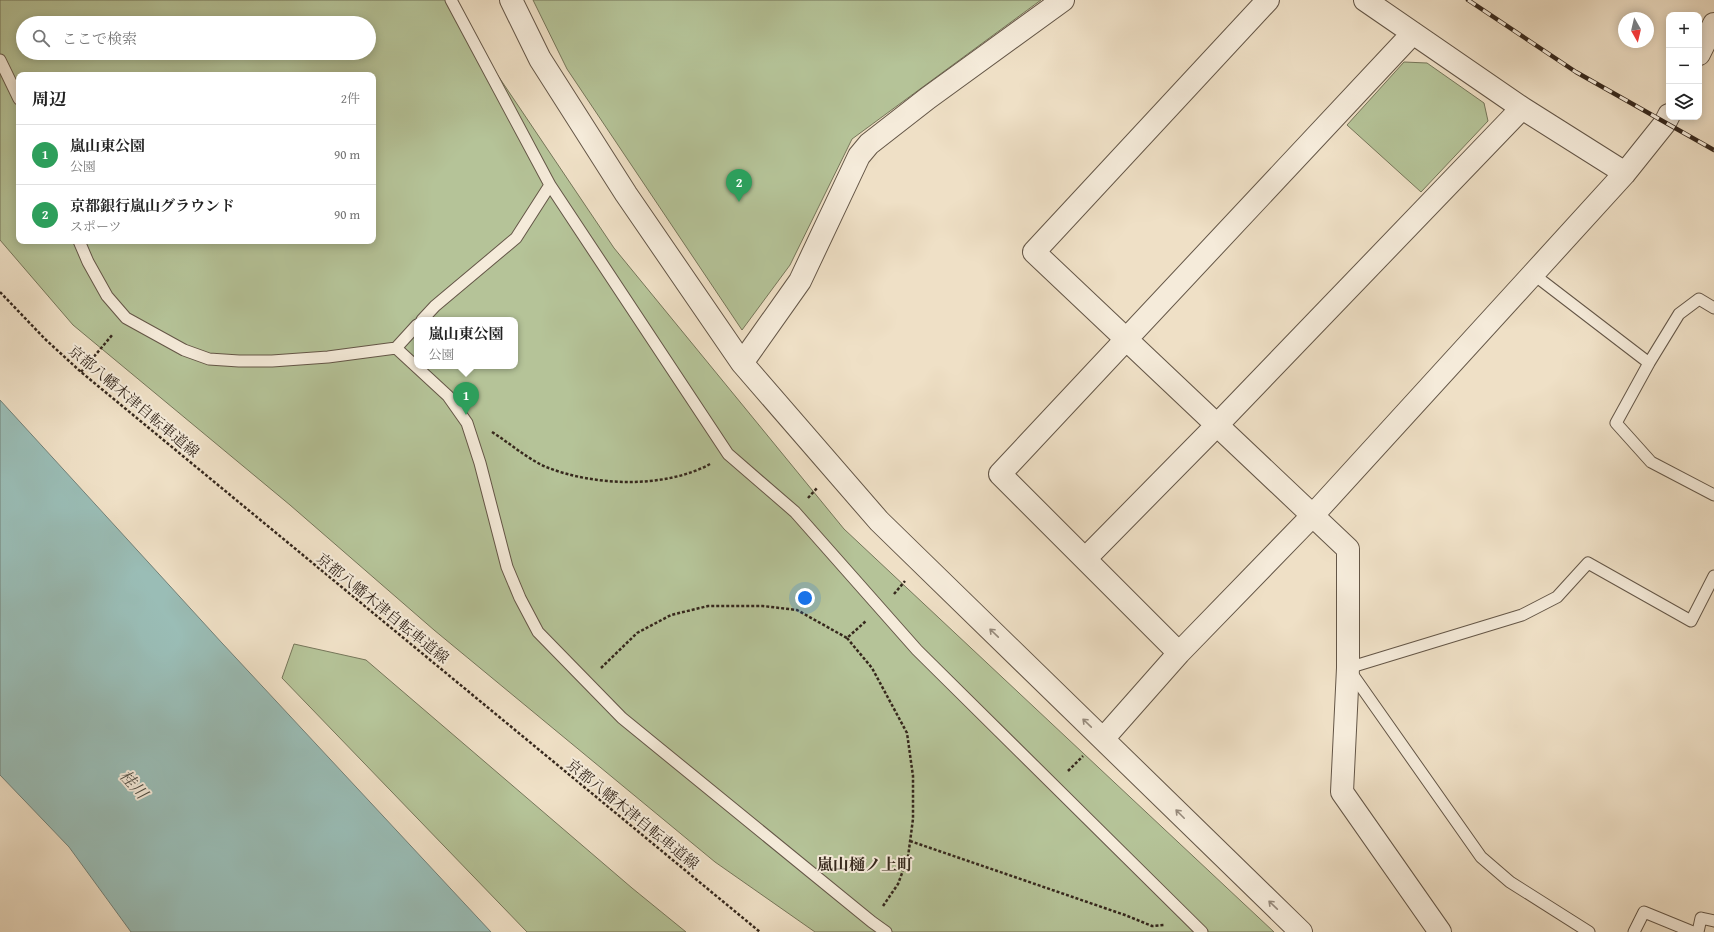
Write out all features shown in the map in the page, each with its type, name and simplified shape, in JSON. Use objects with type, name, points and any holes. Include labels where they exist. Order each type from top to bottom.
[{"type":"street","points":[[511,0],[540,59],[622,188],[742,362],[879,521],[1301,932]]},
{"type":"street","points":[[742,362],[800,281],[859,156],[869,144],[928,98],[1063,0]]},
{"type":"street","points":[[1268,0],[1034,252],[1348,549],[1348,668],[1342,792],[1440,932]]},
{"type":"street","points":[[1365,0],[1522,108],[1625,173]]},
{"type":"street","points":[[1702,48],[1714,24]]},
{"type":"street","points":[[1179,653],[1000,474],[1413,33]]},
{"type":"street","points":[[1085,559],[1218,425],[1522,108]]},
{"type":"street","points":[[1103,739],[1179,653],[1313,515],[1625,173],[1666,120]]},
{"type":"lane","points":[[451,0],[550,185],[728,454],[795,512],[917,650],[1202,932]]},
{"type":"lane","points":[[0,60],[16,93]]},
{"type":"lane","points":[[425,317],[434,306],[516,238],[550,185]]},
{"type":"lane","points":[[80,244],[88,262],[107,296],[126,318],[184,350],[209,359],[272,361],[328,357],[396,348],[414,328]]},
{"type":"lane","points":[[1533,274],[1649,363]]},
{"type":"lane","points":[[1714,308],[1699,299],[1679,314],[1649,363],[1616,423],[1651,462],[1714,495]]},
{"type":"lane","points":[[396,348],[414,365]]},
{"type":"lane","points":[[419,369],[448,396],[467,424],[480,463],[507,567],[520,598],[538,632],[622,718],[886,932]]},
{"type":"lane","points":[[1589,932],[1510,882],[1481,857],[1348,668],[1522,615],[1557,597],[1588,563],[1690,621],[1714,576]]},
{"type":"lane","points":[[1634,932],[1644,912],[1693,932]]},
{"type":"lane","points":[[1698,932],[1701,918],[1714,921]]},
{"type":"path","name":"京都八幡木津自転車道線","points":[[0,292],[45,339],[81,372],[760,932]]},
{"type":"path","points":[[81,372],[107,341]]},
{"type":"path","points":[[467,424],[490,431],[505,440],[520,453],[546,466],[586,479],[637,481],[663,479],[694,472],[728,454]]},
{"type":"path","points":[[795,512],[835,471]]},
{"type":"path","points":[[847,638],[881,608],[922,563]]},
{"type":"path","points":[[586,682],[637,633],[671,615],[708,606],[763,606],[797,610],[847,638],[872,668],[907,733],[913,776],[913,819],[908,858],[898,884],[872,922]]},
{"type":"path","points":[[1053,784],[1103,739]]},
{"type":"path","points":[[910,841],[1125,915],[1152,926],[1170,925],[1188,918]]},
{"type":"green space","points":[[0,0],[447,0],[614,248],[844,529],[1274,932],[815,932],[715,862],[434,630],[290,505],[73,325],[0,240]]},
{"type":"green space","points":[[533,0],[1041,0],[852,139],[790,265],[742,330],[567,69]]},
{"type":"green space","points":[[1404,62],[1427,63],[1484,103],[1488,121],[1421,192],[1347,125]]},
{"type":"green space","points":[[294,644],[366,660],[632,888],[686,932],[527,932],[282,678]]},
{"type":"water","name":"桂川","points":[[0,400],[222,643],[491,932],[131,932],[69,847],[0,775]]},
{"type":"railway","points":[[1468,0],[1576,72],[1714,150]]},
{"type":"place","name":"京都銀行嵐山グラウンド","points":[[739,202]]},
{"type":"place","name":"嵐山東公園","points":[[466,415]]},
{"type":"district","name":"嵐山樋ノ上町","points":[[865,864]]}]
